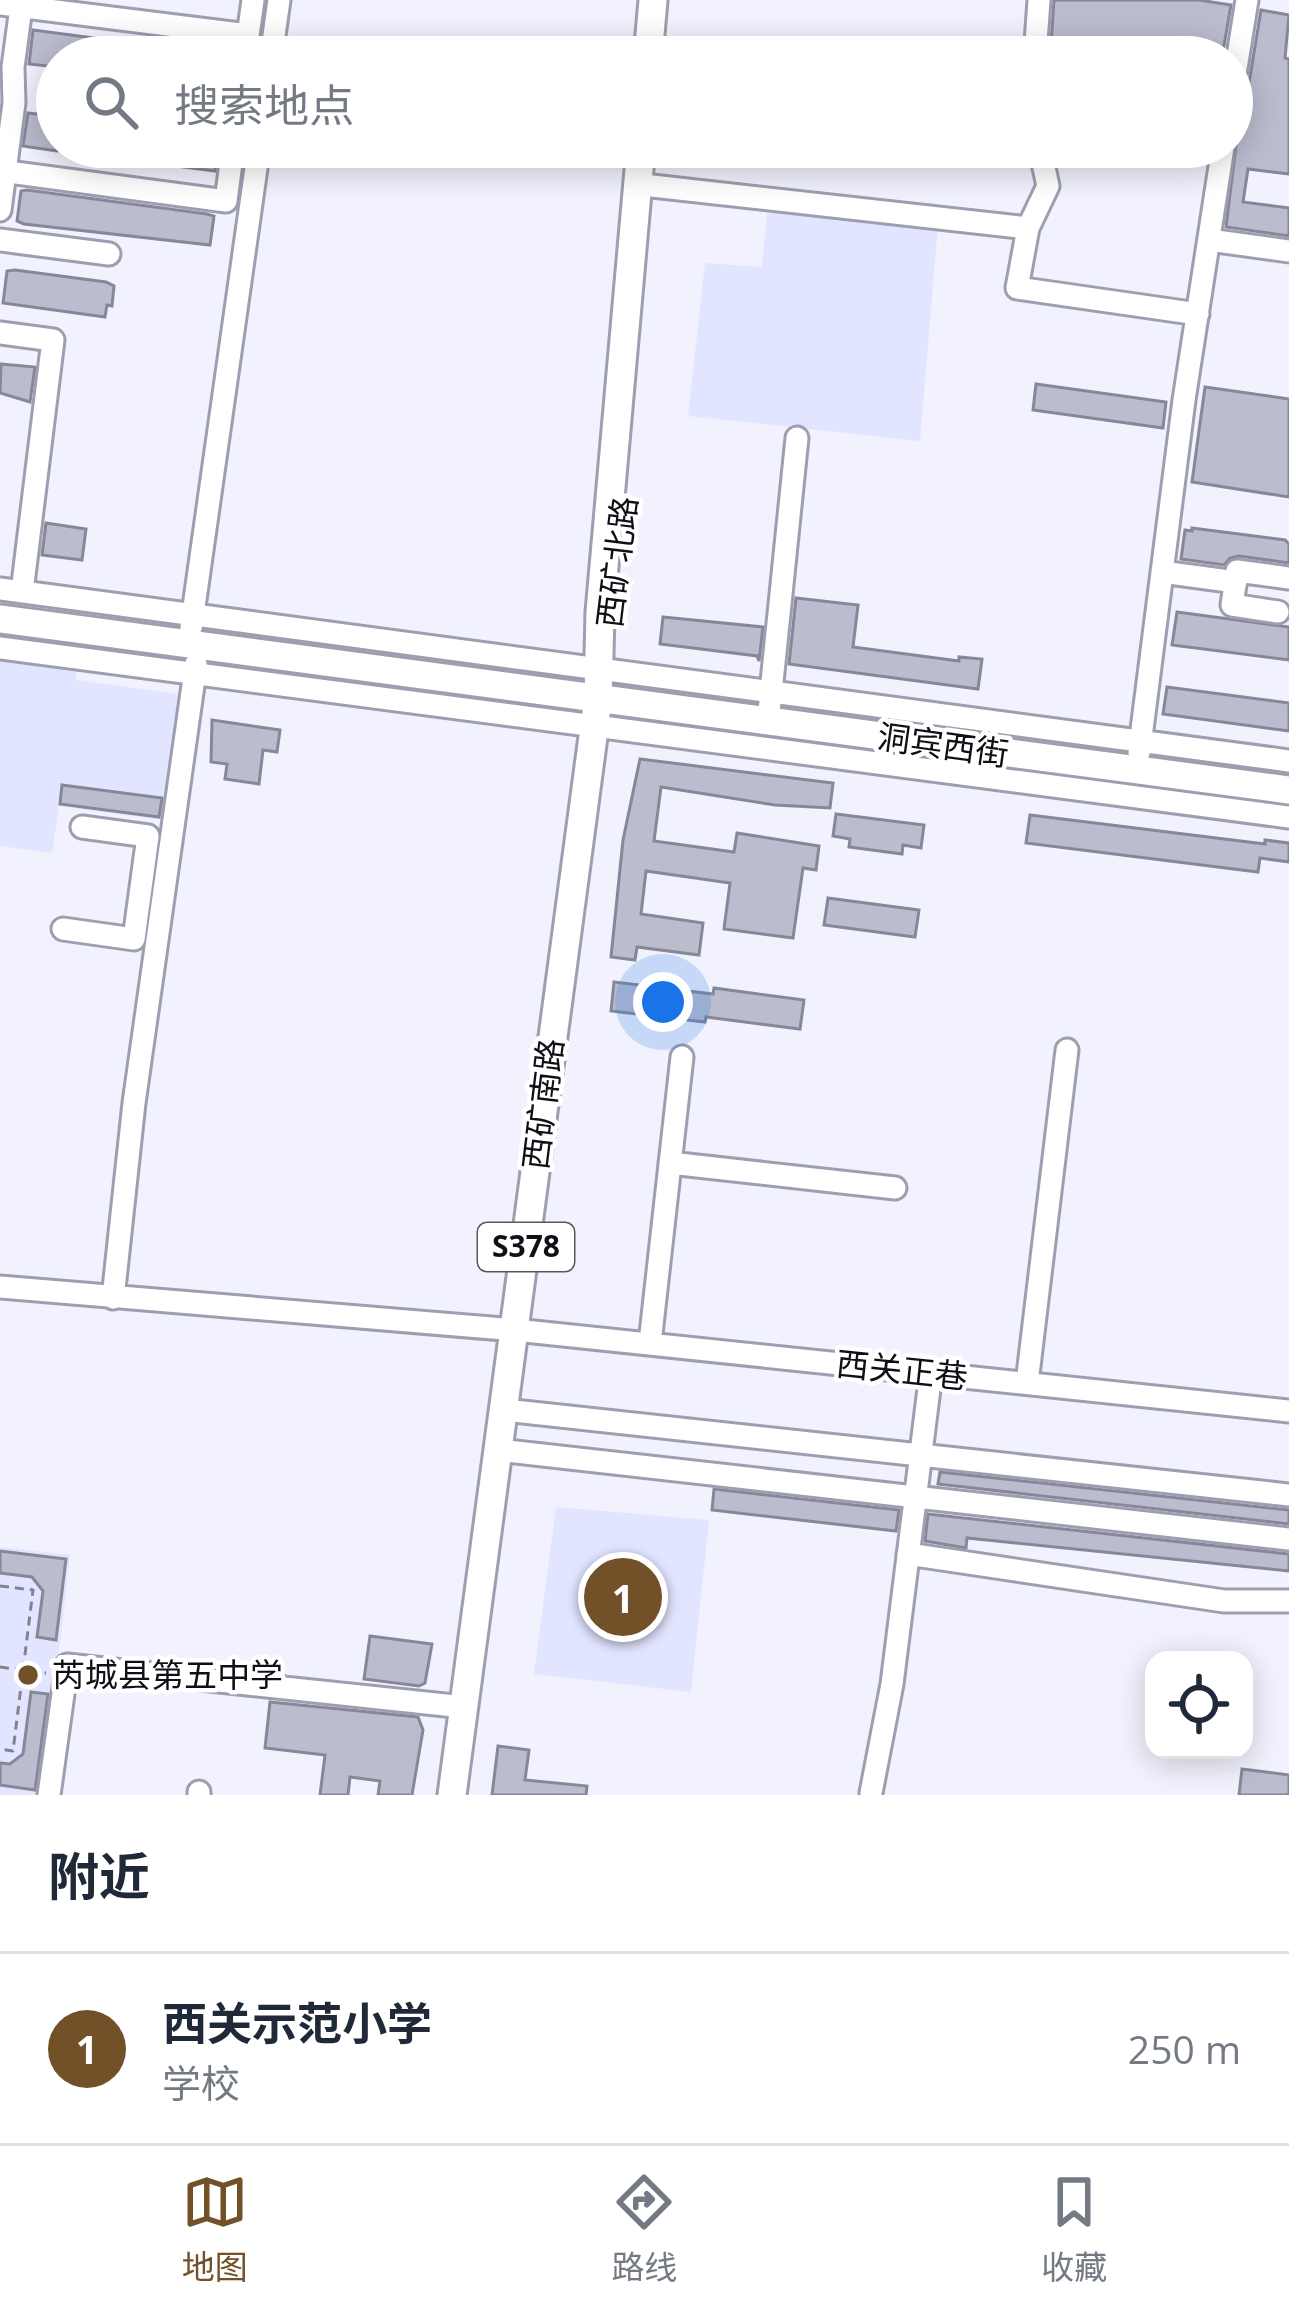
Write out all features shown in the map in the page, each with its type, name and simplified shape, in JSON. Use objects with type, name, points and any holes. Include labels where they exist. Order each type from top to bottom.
[{"type":"main road","points":[[650,36],[653,0]]},
{"type":"main road","points":[[665,36],[668,0]]},
{"type":"main road","name":"西矿北路","points":[[601,669],[600,612],[638,168]]},
{"type":"main road","name":"西矿北路","points":[[601,669],[614,614],[654,168]]},
{"type":"main road","name":"洞宾西街","points":[[0,619],[194,645],[596,712],[768,721],[1289,790]]},
{"type":"main road","name":"西矿南路","points":[[452,1795],[601,669]]},
{"type":"street","points":[[248,36],[253,0]]},
{"type":"street","points":[[274,36],[279,0]]},
{"type":"street","points":[[1037,36],[1040,0]]},
{"type":"street","points":[[1241,36],[1246,0]]},
{"type":"street","points":[[0,210],[14,4],[192,36]]},
{"type":"street","points":[[3,171],[226,201],[230,168]]},
{"type":"street","points":[[145,941],[195,674],[193,614],[256,168]]},
{"type":"street","points":[[1044,168],[1048,186],[1028,228],[1017,288],[1198,314]]},
{"type":"street","points":[[1137,770],[1220,168]]},
{"type":"street","points":[[652,186],[1028,228]]},
{"type":"street","points":[[0,240],[109,254]]},
{"type":"street","points":[[1209,240],[1289,250]]},
{"type":"street","points":[[0,333],[53,340],[11,590],[1289,761]]},
{"type":"street","points":[[768,721],[797,438]]},
{"type":"street","points":[[1278,612],[1232,605],[1237,571],[1289,578]]},
{"type":"street","points":[[1162,572],[1236,582]]},
{"type":"street","points":[[0,648],[195,674],[596,712],[1289,817]]},
{"type":"street","points":[[82,827],[148,836],[145,941],[113,1298]]},
{"type":"street","points":[[63,929],[145,941]]},
{"type":"street","points":[[1027,1383],[1067,1050]]},
{"type":"street","points":[[650,1343],[682,1058]]},
{"type":"street","points":[[670,1163],[895,1188]]},
{"type":"street","name":"西关正巷","points":[[0,1287],[515,1330],[1289,1411]]},
{"type":"street","points":[[871,1793],[892,1684],[931,1373]]},
{"type":"street","points":[[504,1410],[1289,1495]]},
{"type":"street","points":[[498,1450],[1289,1539]]},
{"type":"street","points":[[908,1554],[1224,1601],[1289,1601]]},
{"type":"street","points":[[50,1795],[66,1670],[464,1707]]},
{"type":"path","points":[[0,1586],[33,1590],[13,1751],[0,1749]]},
{"type":"path","points":[[0,1667],[66,1670]]},
{"type":"shaded area","points":[[768,205],[938,224],[920,441],[688,416],[705,263],[762,267]]},
{"type":"shaded area","points":[[0,653],[77,663],[76,680],[186,695],[169,821],[59,806],[52,853],[0,846]]},
{"type":"shaded area","points":[[556,1507],[709,1520],[691,1692],[534,1674]]},
{"type":"shaded area","name":"芮城县第五中学","points":[[0,1547],[70,1555],[43,1795],[0,1795]]},
{"type":"building","points":[[1054,0],[1199,0],[1231,5],[1226,36],[1052,36]]},
{"type":"building","points":[[1261,10],[1289,15],[1285,58],[1289,59],[1289,174],[1248,169],[1243,202],[1289,208],[1289,236],[1226,227],[1233,168],[1253,168],[1253,59]]},
{"type":"building","points":[[33,30],[79,36],[36,36],[36,65],[29,64]]},
{"type":"building","points":[[28,113],[36,114],[36,148],[23,146]]},
{"type":"building","points":[[21,191],[214,216],[210,245],[24,224],[17,221]]},
{"type":"building","points":[[7,271],[106,282],[114,286],[112,306],[107,305],[105,317],[3,303]]},
{"type":"building","points":[[1,364],[35,367],[30,402],[0,393]]},
{"type":"building","points":[[1036,384],[1166,402],[1163,428],[1033,410]]},
{"type":"building","points":[[1205,387],[1289,399],[1289,497],[1192,482]]},
{"type":"building","points":[[46,523],[86,529],[82,560],[42,555]]},
{"type":"building","points":[[1185,530],[1285,540],[1289,563],[1239,556],[1224,565],[1181,559]]},
{"type":"building","points":[[796,598],[858,605],[853,647],[959,661],[959,657],[982,659],[978,689],[789,664]]},
{"type":"building","points":[[1177,612],[1289,627],[1289,660],[1172,645]]},
{"type":"building","points":[[663,617],[763,627],[759,661],[757,656],[660,644]]},
{"type":"building","points":[[1167,687],[1289,703],[1289,731],[1163,714]]},
{"type":"building","points":[[212,720],[280,730],[277,752],[263,750],[259,784],[225,779],[227,764],[211,762]]},
{"type":"building","points":[[640,759],[833,783],[830,808],[775,805],[661,787],[654,841],[734,852],[737,833],[819,846],[816,870],[803,868],[793,938],[724,929],[730,883],[646,871],[641,914],[703,923],[699,955],[637,947],[635,960],[611,957],[623,840]]},
{"type":"building","points":[[62,785],[162,798],[159,817],[60,804]]},
{"type":"building","points":[[836,814],[924,825],[921,848],[903,845],[902,854],[849,847],[850,839],[833,836]]},
{"type":"building","points":[[1030,815],[1289,843],[1289,862],[1260,858],[1258,872],[1026,843]]},
{"type":"building","points":[[828,898],[919,910],[915,937],[824,925]]},
{"type":"building","points":[[614,982],[804,1000],[800,1029],[611,1011]]},
{"type":"building","points":[[940,1472],[1289,1510],[1289,1524],[938,1484]]},
{"type":"building","points":[[714,1489],[899,1510],[896,1531],[712,1510]]},
{"type":"building","points":[[928,1514],[1289,1554],[1289,1571],[967,1538],[966,1548],[925,1541]]},
{"type":"building","points":[[0,1551],[66,1559],[56,1640],[37,1637],[43,1591],[32,1577],[0,1573]]},
{"type":"building","points":[[370,1636],[432,1644],[425,1683],[364,1679]]},
{"type":"building","points":[[31,1692],[48,1694],[35,1790],[0,1785],[0,1763],[10,1764],[23,1754]]},
{"type":"building","points":[[270,1702],[418,1717],[423,1730],[412,1795],[378,1795],[380,1781],[350,1777],[348,1795],[320,1795],[325,1755],[265,1748]]},
{"type":"building","points":[[498,1746],[529,1750],[525,1780],[587,1786],[586,1795],[492,1795]]},
{"type":"building","points":[[1242,1769],[1289,1775],[1289,1795],[1239,1795]]},
{"type":"place","name":"西关示范小学","points":[[623,1597]]},
{"type":"place","name":"芮城县第五中学","points":[[28,1675]]}]
